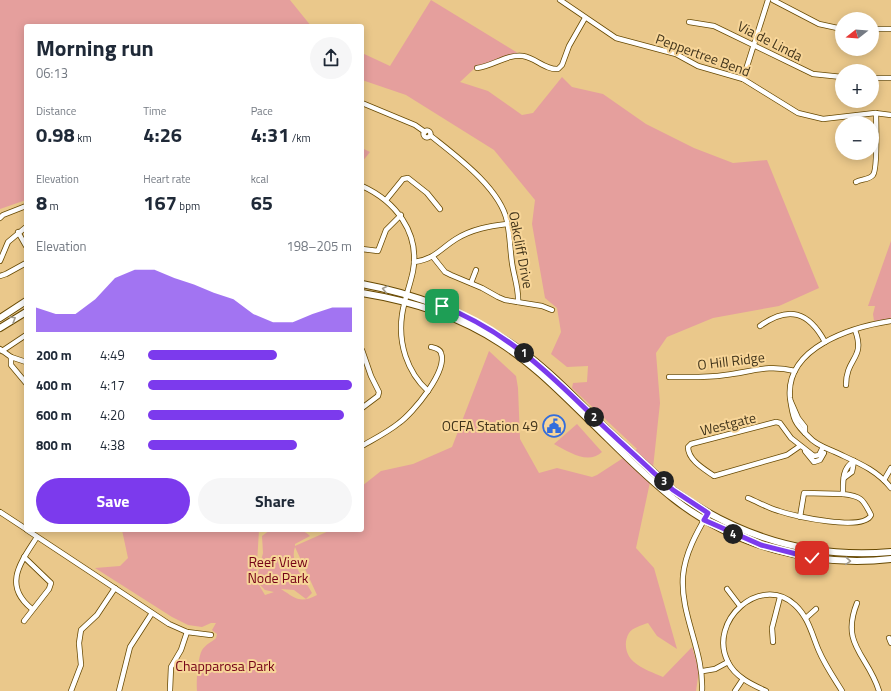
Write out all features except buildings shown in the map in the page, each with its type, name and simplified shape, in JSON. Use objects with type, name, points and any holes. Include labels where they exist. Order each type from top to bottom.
[{"type":"main road","points":[[364,285],[455,311],[496,334],[541,366],[673,490],[708,513],[753,535],[802,548],[838,553],[891,552]]},
{"type":"main road","points":[[364,293],[406,298],[489,336],[511,351],[563,395],[651,480],[674,499],[704,520],[746,540],[781,551],[812,558],[845,561],[891,559]]},
{"type":"main road","points":[[0,318],[24,302]]},
{"type":"main road","points":[[0,328],[24,313]]},
{"type":"street","name":"Peppertree Bend","points":[[560,0],[616,38],[676,54],[698,66],[743,79],[798,113],[813,117],[833,119],[876,113],[891,116]]},
{"type":"street","points":[[743,79],[768,0]]},
{"type":"street","points":[[773,0],[819,24],[835,27]]},
{"type":"street","points":[[477,68],[488,66],[505,58],[522,56],[531,58],[547,67],[558,69],[562,65],[569,46],[585,18]]},
{"type":"street","name":"Via de Linda","points":[[689,22],[714,26],[813,74],[835,76]]},
{"type":"street","points":[[879,29],[891,29]]},
{"type":"street","points":[[879,78],[891,78]]},
{"type":"street","name":"Oakcliff Drive","points":[[364,104],[415,125],[425,132],[425,137],[428,138],[431,136],[487,186],[500,204],[507,224],[512,265],[518,290],[518,302]]},
{"type":"street","points":[[856,182],[870,178],[874,173],[877,147],[876,113]]},
{"type":"street","points":[[386,200],[403,179],[408,178],[427,193],[440,209]]},
{"type":"street","points":[[364,187],[386,200],[401,215],[411,239],[414,262],[401,323],[403,347],[416,378],[428,390]]},
{"type":"street","points":[[0,218],[3,215],[24,207]]},
{"type":"street","points":[[364,249],[378,251],[386,230],[401,215]]},
{"type":"street","points":[[414,262],[433,257],[457,238],[470,232],[507,224]]},
{"type":"street","points":[[0,261],[8,242],[24,228]]},
{"type":"street","points":[[18,232],[24,242]]},
{"type":"street","points":[[433,257],[445,272],[505,300],[542,306],[552,310]]},
{"type":"street","points":[[0,276],[24,264]]},
{"type":"street","points":[[471,284],[476,270]]},
{"type":"street","points":[[760,326],[768,320],[778,316],[790,314],[797,315],[812,322],[825,342]]},
{"type":"street","points":[[891,321],[855,330],[825,342],[807,353],[795,370],[790,393],[791,402],[798,418],[805,427],[805,433],[825,448],[875,472],[891,488]]},
{"type":"street","points":[[846,385],[846,373],[859,351],[859,341],[855,330]]},
{"type":"street","points":[[24,335],[1,350],[11,357],[24,361]]},
{"type":"street","points":[[364,445],[399,424],[413,410],[428,390],[438,373],[442,359],[442,353],[431,347]]},
{"type":"street","points":[[364,356],[371,376],[379,392],[378,396],[364,406]]},
{"type":"street","points":[[11,357],[11,365],[24,381]]},
{"type":"street","name":"O Hill Ridge","points":[[669,377],[703,377],[725,375],[778,366],[795,370]]},
{"type":"street","name":"Westgate","points":[[800,446],[787,455],[714,476],[698,465],[688,452],[688,447],[691,444],[776,422],[780,423],[791,438],[800,446],[805,451],[814,462],[818,462],[825,448]]},
{"type":"street","points":[[843,494],[844,478],[847,473],[848,465],[854,461]]},
{"type":"street","points":[[884,480],[890,474],[891,468]]},
{"type":"street","points":[[748,498],[779,511],[800,517],[845,522],[866,520],[871,516],[862,500],[854,495],[804,494],[800,517]]},
{"type":"street","points":[[0,512],[24,528]]},
{"type":"street","points":[[702,691],[702,671],[686,604],[683,584],[688,553],[708,513]]},
{"type":"street","points":[[30,532],[169,624],[187,632],[211,636]]},
{"type":"street","points":[[32,609],[22,599],[17,585],[18,570],[24,557],[37,537]]},
{"type":"street","points":[[24,557],[51,583],[49,589],[24,621]]},
{"type":"street","points":[[71,691],[81,665],[79,643],[82,630],[97,615],[116,588]]},
{"type":"street","points":[[727,589],[740,606]]},
{"type":"street","points":[[766,691],[744,679],[728,662],[723,647],[724,634],[730,616],[740,606],[756,597],[780,597],[789,600],[806,618],[823,660],[842,691]]},
{"type":"street","points":[[773,642],[772,628],[780,597]]},
{"type":"street","points":[[857,603],[851,617],[851,635],[873,677],[878,691]]},
{"type":"street","points":[[806,618],[816,609]]},
{"type":"street","points":[[119,691],[130,647],[152,613]]},
{"type":"street","points":[[170,690],[170,668],[182,650],[187,632]]},
{"type":"street","points":[[888,638],[891,643]]},
{"type":"street","points":[[702,671],[715,668],[728,662]]},
{"type":"street","points":[[735,691],[744,679]]},
{"type":"green space","points":[[0,0],[290,0],[309,24],[24,24],[24,201],[0,209]]},
{"type":"green space","points":[[431,0],[521,55],[476,67],[460,82],[488,91],[522,115],[533,113],[562,77],[572,87],[603,94],[646,124],[694,148],[733,163],[767,160],[819,288],[779,306],[713,318],[667,337],[656,353],[660,403],[653,468],[636,548],[654,568],[677,649],[657,636],[648,623],[630,631],[626,641],[626,649],[631,659],[637,664],[648,671],[663,677],[692,647],[699,670],[696,691],[197,691],[199,658],[205,646],[216,638],[217,634],[212,630],[216,623],[211,623],[202,627],[188,625],[172,617],[95,568],[120,566],[128,558],[122,532],[259,532],[256,580],[265,595],[274,592],[265,590],[260,585],[257,577],[263,553],[262,536],[267,532],[304,532],[310,536],[295,544],[295,546],[326,532],[364,532],[364,484],[381,471],[413,464],[452,447],[489,351],[516,376],[518,388],[520,439],[539,473],[557,468],[592,477],[637,449],[572,388],[573,383],[587,382],[588,366],[567,367],[551,354],[561,332],[557,308],[545,298],[532,224],[535,200],[494,150],[406,95],[364,81],[364,54],[390,66]],"holes":[[[295,547],[317,595],[306,599],[312,593],[296,565],[294,559]],[[281,589],[294,590],[306,599],[298,599]]]},
{"type":"green space","points":[[364,149],[370,152],[364,160]]},
{"type":"green space","points":[[891,241],[891,319],[874,321],[873,314],[875,306],[868,306]]},
{"type":"green space","points":[[577,424],[602,452],[597,456],[578,456],[554,444]]},
{"type":"place","name":"OCFA Station 49","points":[[554,426]]},
{"type":"route","points":[[442,306],[455,311],[496,334],[534,360],[673,490],[708,513],[704,520],[742,538],[761,545],[812,558]]},
{"type":"park label","name":"Reef View Node Park","points":[[278,570]]},
{"type":"park label","name":"Chapparosa Park","points":[[225,666]]}]
